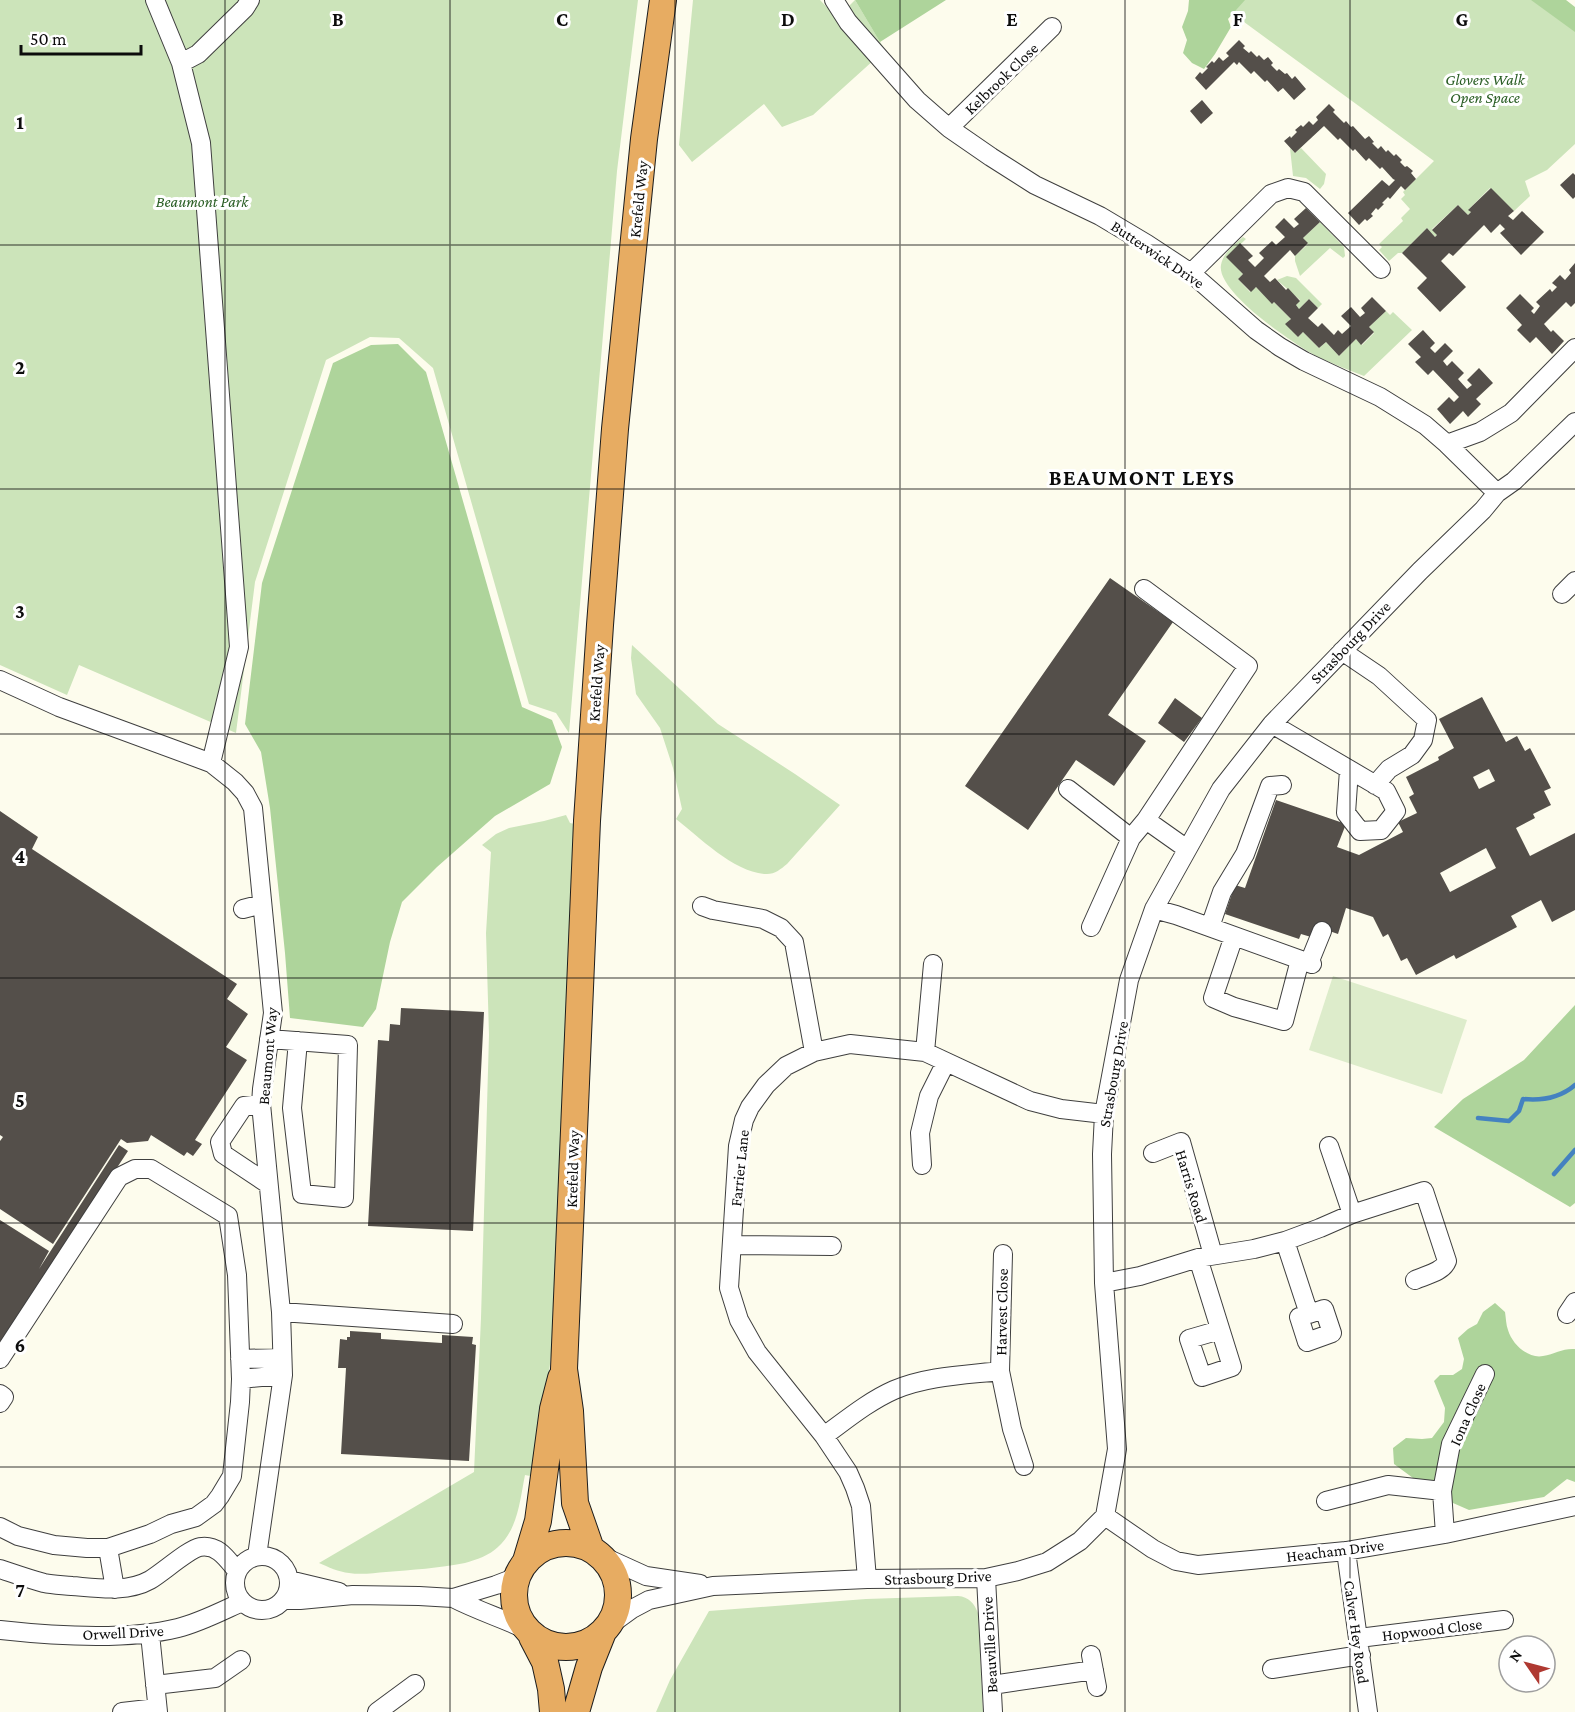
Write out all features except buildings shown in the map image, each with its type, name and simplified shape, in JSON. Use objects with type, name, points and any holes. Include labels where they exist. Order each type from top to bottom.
[{"type":"highway","name":"Krefeld Way","points":[[596,1553],[575,1503],[570,1411],[564,1369],[587,821],[615,429],[644,139],[663,0]]},
{"type":"highway","name":"Krefeld Way","points":[[524,1565],[538,1521],[553,1409],[564,1369]]},
{"type":"highway","points":[[553,1712],[545,1662],[516,1611],[513,1594],[518,1575],[538,1551],[550,1545],[568,1543],[596,1553],[611,1569],[618,1594],[615,1614],[589,1667],[576,1712]]},
{"type":"highway","points":[[529,1633],[561,1648],[577,1647],[594,1640],[607,1628]]},
{"type":"street","points":[[155,0],[181,63],[201,143],[239,647],[211,763]]},
{"type":"street","points":[[181,63],[198,54],[245,8],[250,0]]},
{"type":"street","name":"Butterwick Drive","points":[[834,0],[848,22],[917,100],[949,128],[1035,185],[1100,216],[1191,273],[1256,330],[1304,362],[1380,397],[1425,425],[1497,493]]},
{"type":"street","name":"Kelbrook Close","points":[[949,128],[1052,27]]},
{"type":"street","points":[[1191,273],[1271,194],[1288,188],[1304,192],[1381,269]]},
{"type":"street","points":[[1447,444],[1480,432],[1511,413],[1575,348]]},
{"type":"street","name":"Strasbourg Drive","points":[[607,1628],[632,1609],[649,1600],[713,1586],[867,1579],[986,1578],[1018,1571],[1047,1562],[1080,1541],[1105,1516],[1117,1449],[1104,1283],[1102,1154],[1104,1114],[1130,980],[1154,909],[1221,789],[1272,724],[1420,571],[1483,510],[1497,493],[1514,481],[1575,422]]},
{"type":"street","points":[[1562,594],[1575,581]]},
{"type":"street","points":[[1091,927],[1131,838],[1146,820],[1248,666],[1144,589]]},
{"type":"street","points":[[1342,651],[1379,676],[1427,720],[1423,740],[1412,754],[1389,769],[1381,788]]},
{"type":"street","name":"Beaumont Way","points":[[0,680],[59,706],[211,763],[235,782],[245,793],[253,808],[273,1013],[261,1104],[281,1312],[283,1366],[257,1556]]},
{"type":"street","points":[[1272,724],[1381,788],[1396,811],[1382,830],[1360,831],[1346,813],[1350,770]]},
{"type":"street","points":[[1210,927],[1222,892],[1245,854],[1270,786],[1282,785]]},
{"type":"street","points":[[1068,789],[1131,838]]},
{"type":"street","points":[[1146,820],[1187,849]]},
{"type":"street","points":[[243,909],[262,904]]},
{"type":"street","points":[[702,906],[763,919],[781,928],[794,942],[814,1052]]},
{"type":"street","points":[[1154,909],[1307,962]]},
{"type":"street","points":[[1234,936],[1213,998],[1234,1007],[1284,1021],[1322,931]]},
{"type":"street","points":[[926,1052],[933,964]]},
{"type":"street","points":[[269,1039],[298,1041],[348,1045],[344,1198],[302,1194],[292,1108],[298,1041]]},
{"type":"street","name":"Farrier Lane","points":[[867,1579],[861,1506],[848,1472],[824,1436],[757,1352],[739,1320],[729,1288],[737,1158],[744,1120],[750,1107],[766,1085],[786,1066],[814,1052],[850,1044],[926,1052],[1030,1101],[1104,1114]]},
{"type":"street","points":[[922,1165],[920,1133],[929,1096],[946,1062]]},
{"type":"street","points":[[261,1104],[244,1106],[220,1142],[223,1154],[268,1184]]},
{"type":"street","name":"Harris Road","points":[[1153,1152],[1181,1142],[1220,1330]]},
{"type":"street","points":[[1329,1146],[1352,1214]]},
{"type":"street","points":[[0,1359],[119,1178],[135,1169],[151,1169],[228,1216],[237,1275],[240,1402],[232,1476],[214,1504],[196,1517],[108,1548],[54,1545],[18,1536],[0,1527]]},
{"type":"street","points":[[1104,1283],[1140,1276],[1205,1257],[1285,1241],[1352,1214],[1424,1191],[1447,1261],[1441,1269],[1415,1280]]},
{"type":"street","points":[[1285,1241],[1309,1314]]},
{"type":"street","points":[[732,1245],[832,1246]]},
{"type":"street","name":"Harvest Close","points":[[1003,1254],[1000,1371],[1012,1429],[1024,1466]]},
{"type":"street","points":[[281,1312],[453,1324]]},
{"type":"street","points":[[240,1359],[283,1366]]},
{"type":"street","points":[[241,1379],[283,1366]]},
{"type":"street","name":"Harvest Close","points":[[824,1436],[893,1390],[917,1382],[1000,1371]]},
{"type":"street","name":"Iona Close","points":[[1445,1534],[1442,1491],[1451,1444],[1485,1374]]},
{"type":"street","points":[[0,1394],[4,1397],[0,1403]]},
{"type":"street","points":[[1326,1501],[1388,1485],[1442,1491]]},
{"type":"street","name":"Heacham Drive","points":[[1105,1516],[1153,1549],[1176,1561],[1198,1565],[1346,1551],[1445,1534],[1575,1506]]},
{"type":"street","points":[[0,1569],[47,1584],[115,1588],[134,1586],[148,1581],[189,1551],[199,1547],[210,1547],[219,1551],[237,1571]]},
{"type":"street","points":[[108,1548],[115,1588]]},
{"type":"street","name":"Calver Hey Road","points":[[1346,1551],[1368,1712]]},
{"type":"street","name":"Strasbourg Drive","points":[[596,1553],[646,1576],[713,1586]]},
{"type":"street","points":[[257,1556],[269,1556],[280,1562],[286,1569],[289,1588],[283,1600],[270,1610],[255,1610],[237,1596],[234,1583],[237,1571],[243,1562],[257,1556]]},
{"type":"street","points":[[283,1600],[353,1595],[453,1598],[509,1580],[524,1565]]},
{"type":"street","name":"Beauville Drive","points":[[986,1578],[993,1712]]},
{"type":"street","points":[[289,1580],[353,1595]]},
{"type":"street","points":[[453,1598],[478,1611],[503,1619],[529,1633]]},
{"type":"street","name":"Orwell Drive","points":[[0,1630],[44,1635],[150,1634],[181,1628],[242,1602]]},
{"type":"street","name":"Hopwood Close","points":[[1272,1669],[1360,1647],[1504,1620]]},
{"type":"street","points":[[122,1712],[158,1710],[150,1634]]},
{"type":"street","points":[[155,1685],[216,1678],[241,1660]]},
{"type":"street","points":[[992,1685],[1094,1671]]},
{"type":"street","points":[[377,1712],[415,1684]]},
{"type":"green space","name":"Beaumont Park","points":[[0,0],[638,0],[617,171],[569,733],[556,713],[529,704],[433,368],[399,338],[370,337],[326,360],[255,582],[236,733],[79,665],[67,695],[0,665]]},
{"type":"green space","points":[[693,0],[820,0],[837,18],[855,0],[885,50],[813,115],[782,127],[764,104],[692,162],[679,145]]},
{"type":"green space","points":[[855,0],[946,0],[880,42]]},
{"type":"green space","points":[[1189,0],[1245,0],[1228,19],[1231,27],[1204,69],[1192,63],[1183,53],[1187,40],[1182,27]]},
{"type":"green space","name":"Glovers Walk Open Space","points":[[1214,0],[1555,0],[1575,14],[1575,144],[1547,170],[1525,181],[1530,196],[1514,211],[1490,188],[1469,209],[1471,212],[1468,215],[1458,205],[1432,229],[1437,235],[1435,237],[1427,228],[1402,253],[1398,253],[1389,261],[1379,250],[1382,247],[1379,244],[1403,221],[1401,218],[1410,209],[1401,199],[1405,195],[1403,192],[1434,161]]},
{"type":"green space","points":[[1531,0],[1566,0],[1575,7],[1575,32]]},
{"type":"green space","points":[[1290,148],[1295,153],[1301,148],[1326,174],[1324,184],[1320,189],[1306,178],[1293,176]]},
{"type":"green space","points":[[1320,222],[1344,247],[1345,256],[1343,258],[1330,248],[1300,276],[1295,256],[1308,244],[1303,238]]},
{"type":"green space","points":[[1243,237],[1246,239],[1227,257],[1243,274],[1238,279],[1250,292],[1256,287],[1272,303],[1274,302],[1291,319],[1286,324],[1298,337],[1303,332],[1319,348],[1326,342],[1339,356],[1356,339],[1362,345],[1374,333],[1369,327],[1386,311],[1390,315],[1393,312],[1412,330],[1364,376],[1318,357],[1259,317],[1231,289],[1223,276],[1221,265],[1227,253]]},
{"type":"green space","points":[[1287,276],[1296,278],[1322,304],[1318,308],[1309,299],[1299,309],[1296,305],[1300,300],[1277,280]]},
{"type":"green space","points":[[398,344],[426,372],[522,707],[552,720],[562,747],[550,784],[495,816],[437,867],[402,902],[390,942],[376,1009],[363,1027],[290,1018],[270,808],[261,752],[245,724],[262,583],[333,363],[371,345]]},
{"type":"green space","points":[[632,645],[718,724],[840,805],[780,869],[767,874],[743,868],[718,853],[676,819],[682,809],[673,768],[660,728],[636,694],[631,658]]},
{"type":"green space","points":[[566,815],[570,823],[579,825],[557,1301],[535,1477],[525,1475],[517,1514],[510,1532],[498,1547],[483,1557],[465,1563],[416,1570],[363,1574],[337,1570],[319,1563],[474,1472],[489,1035],[486,933],[491,852],[482,845],[496,834],[509,828]]},
{"type":"green space","points":[[1333,976],[1467,1020],[1442,1094],[1309,1050]]},
{"type":"green space","points":[[1575,1005],[1575,1203],[1570,1207],[1434,1127],[1463,1099],[1524,1060]]},
{"type":"green space","points":[[1495,1303],[1505,1312],[1507,1328],[1513,1340],[1526,1353],[1543,1356],[1575,1349],[1575,1482],[1567,1479],[1544,1497],[1469,1510],[1453,1503],[1430,1484],[1413,1478],[1394,1464],[1393,1448],[1406,1438],[1432,1438],[1444,1422],[1445,1408],[1434,1381],[1440,1375],[1453,1375],[1462,1369],[1464,1359],[1458,1338],[1477,1324],[1483,1312]]},
{"type":"green space","points":[[958,1596],[971,1601],[978,1613],[983,1712],[656,1712],[670,1680],[709,1611],[866,1599]]},
{"type":"waterway","points":[[1478,1118],[1509,1121],[1519,1111],[1523,1099],[1551,1098],[1575,1085]]},
{"type":"waterway","points":[[1554,1174],[1575,1150]]},
{"type":"district","name":"BEAUMONT LEYS","points":[[1142,477]]}]
